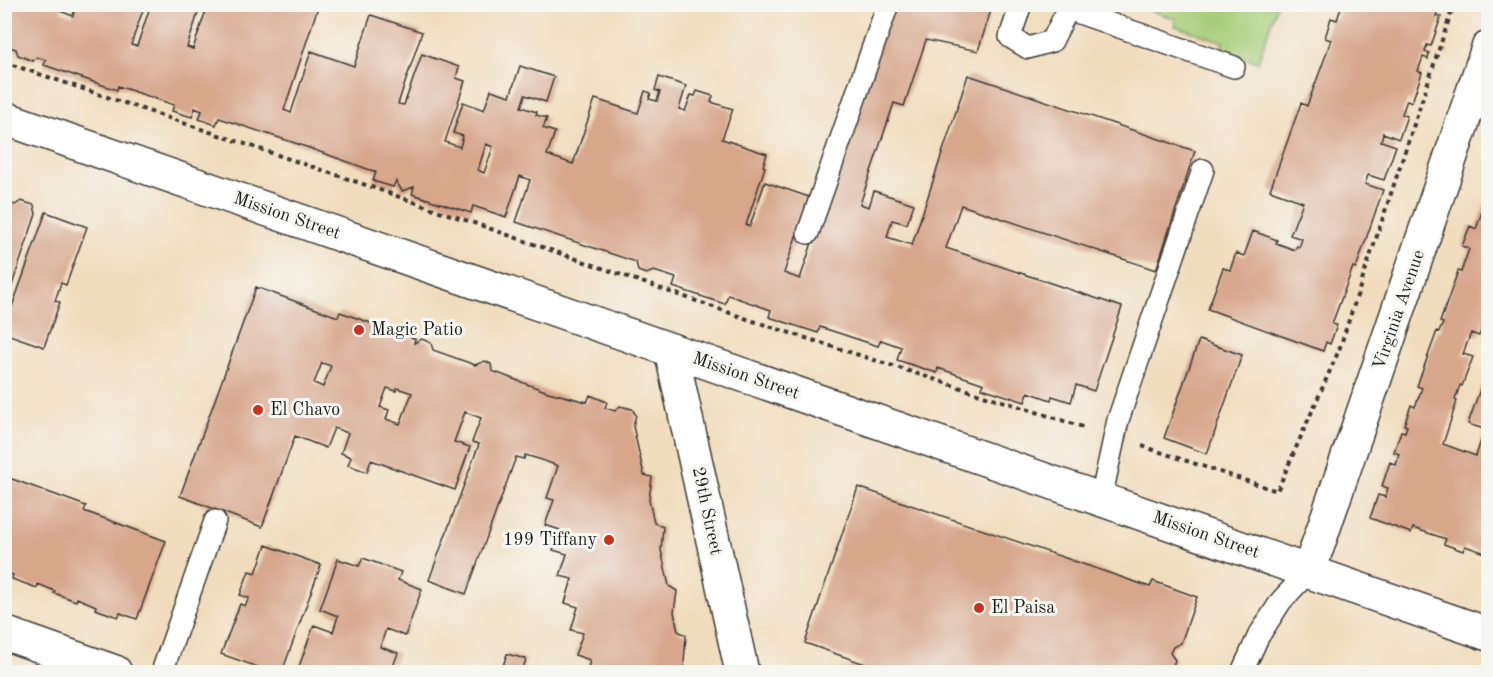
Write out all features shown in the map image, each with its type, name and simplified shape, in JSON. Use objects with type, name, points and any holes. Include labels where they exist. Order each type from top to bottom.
[{"type":"main road","name":"Virginia Avenue","points":[[1309,571],[1488,48]]},
{"type":"main road","name":"Mission Street","points":[[4,118],[1488,634]]},
{"type":"main road","name":"29th Street","points":[[671,350],[742,672]]},
{"type":"main road","points":[[4,633],[115,672]]},
{"type":"lane","points":[[808,233],[888,4]]},
{"type":"lane","points":[[1021,4],[1010,37],[1028,48],[1052,41],[1068,9],[1234,67]]},
{"type":"lane","points":[[1101,499],[1118,420],[1203,170]]},
{"type":"lane","points":[[162,672],[215,521]]},
{"type":"lane","points":[[1242,672],[1258,637],[1281,601],[1309,571]]},
{"type":"path","points":[[4,62],[357,182],[753,321],[1277,491],[1339,350],[1454,4]]},
{"type":"green space","points":[[1133,5],[1277,5],[1258,62],[1221,49],[1223,42],[1175,26],[1176,19]]},
{"type":"building","points":[[4,4],[62,4],[60,11],[73,16],[76,4],[145,4],[131,45],[137,46],[151,4],[201,4],[187,47],[193,49],[208,4],[319,4],[284,110],[291,113],[311,51],[354,66],[371,15],[422,32],[398,104],[404,105],[422,54],[459,67],[456,78],[465,81],[445,142],[460,147],[463,136],[453,133],[463,102],[484,110],[491,90],[510,96],[520,66],[554,77],[546,102],[525,95],[521,107],[547,118],[543,128],[555,132],[547,155],[573,164],[595,99],[638,113],[645,91],[651,93],[649,99],[657,101],[660,92],[655,90],[659,77],[686,86],[679,109],[685,111],[691,95],[695,96],[697,91],[713,96],[711,102],[733,109],[722,139],[767,154],[746,225],[750,226],[765,182],[809,197],[784,273],[800,279],[890,7],[899,10],[901,4],[993,4],[978,51],[926,40],[904,106],[894,103],[860,204],[869,207],[874,191],[914,204],[907,224],[892,220],[887,237],[912,245],[968,75],[1195,151],[1156,270],[961,205],[946,248],[1122,307],[1094,391],[1076,385],[1071,402],[1052,396],[1051,400],[1028,392],[1025,402],[982,388],[984,384],[938,368],[937,373],[897,360],[901,347],[881,340],[878,346],[820,327],[818,333],[769,317],[771,310],[728,295],[725,304],[673,287],[676,278],[654,271],[646,274],[638,271],[636,262],[516,222],[530,180],[520,176],[506,217],[473,206],[471,213],[412,194],[414,187],[402,191],[396,181],[393,187],[373,181],[376,172],[295,143],[219,118],[216,125],[199,119],[202,111],[195,108],[192,117],[172,111],[174,105],[118,86],[117,90],[44,65],[46,60],[37,57],[33,61],[18,55],[16,49],[4,46]],"holes":[[[486,144],[493,147],[484,173],[478,170]]]},
{"type":"building","points":[[1342,4],[1440,4],[1436,16],[1441,17],[1431,46],[1427,45],[1425,51],[1429,53],[1428,59],[1423,57],[1418,71],[1422,73],[1412,102],[1407,100],[1402,114],[1407,116],[1399,139],[1383,133],[1381,141],[1396,146],[1384,180],[1368,175],[1365,184],[1383,190],[1356,268],[1353,267],[1332,324],[1337,325],[1330,344],[1326,342],[1323,351],[1208,309],[1223,268],[1230,270],[1236,253],[1244,256],[1253,231],[1277,240],[1276,243],[1295,250],[1297,246],[1299,248],[1302,239],[1290,235],[1303,202],[1270,190],[1301,103],[1307,106],[1323,63],[1331,40],[1325,38],[1331,18],[1337,20]]},
{"type":"building","points":[[1488,194],[1488,309],[1479,336],[1471,333],[1463,354],[1473,357],[1462,386],[1460,385],[1443,444],[1476,456],[1484,431],[1488,433],[1488,554],[1465,546],[1463,551],[1444,544],[1446,539],[1413,528],[1411,533],[1370,518],[1378,495],[1385,497],[1388,488],[1382,486],[1390,462],[1396,465],[1399,454],[1394,452],[1401,431],[1405,432],[1407,426],[1404,425],[1411,405],[1415,407],[1422,388],[1417,386],[1437,331],[1439,332],[1443,323],[1440,322],[1458,271],[1461,272],[1469,249],[1462,246],[1470,226],[1476,229]]},
{"type":"building","points":[[21,201],[34,205],[36,214],[5,306],[4,202],[15,205]]},
{"type":"building","points":[[46,212],[87,227],[66,285],[61,283],[55,301],[60,302],[44,347],[4,333],[4,329]]},
{"type":"building","points":[[256,287],[338,317],[340,312],[415,339],[414,343],[422,339],[431,343],[433,350],[475,365],[485,361],[491,364],[492,371],[548,392],[587,402],[590,395],[607,402],[605,408],[615,411],[620,406],[632,409],[636,415],[633,426],[644,475],[652,477],[649,500],[654,523],[663,527],[661,550],[669,586],[677,591],[674,612],[678,631],[686,635],[684,663],[686,672],[587,672],[590,660],[575,655],[583,633],[571,630],[578,607],[565,603],[572,579],[560,576],[567,554],[553,550],[560,530],[545,525],[554,500],[547,498],[558,466],[542,460],[525,455],[524,459],[516,457],[466,594],[429,580],[479,444],[472,442],[481,418],[465,412],[454,442],[470,447],[455,490],[371,460],[367,472],[348,465],[351,457],[341,453],[348,433],[334,428],[326,448],[295,436],[262,527],[180,496]],"holes":[[[322,363],[331,366],[323,387],[314,383]],[[387,388],[396,391],[397,388],[412,393],[400,424],[386,419],[389,410],[380,407]]]},
{"type":"building","points":[[1199,340],[1242,355],[1207,454],[1164,438]]},
{"type":"building","points":[[1488,366],[1488,422],[1484,429],[1468,424]]},
{"type":"building","points":[[4,476],[86,506],[84,511],[166,541],[137,619],[120,613],[118,617],[95,609],[96,606],[77,598],[76,601],[38,584],[37,588],[12,579],[13,575],[4,572]]},
{"type":"building","points":[[858,487],[1150,587],[1153,581],[1197,597],[1181,643],[1173,647],[1170,653],[1175,660],[1171,672],[829,672],[865,664],[805,643]]},
{"type":"building","points":[[266,545],[321,565],[282,672],[272,672],[221,654],[240,604],[245,606],[249,598],[240,595],[249,571],[256,573]]},
{"type":"building","points":[[363,558],[401,572],[398,580],[422,589],[405,636],[386,629],[380,647],[398,653],[391,672],[297,672],[314,625],[333,632],[338,616],[320,609],[338,559],[359,566]]},
{"type":"building","points":[[507,654],[526,659],[522,672],[501,672]]},
{"type":"place","name":"Magic Patio","points":[[359,330]]},
{"type":"place","name":"El Chavo","points":[[258,410]]},
{"type":"place","name":"199 Tiffany","points":[[609,540]]},
{"type":"place","name":"El Paisa","points":[[979,608]]}]
